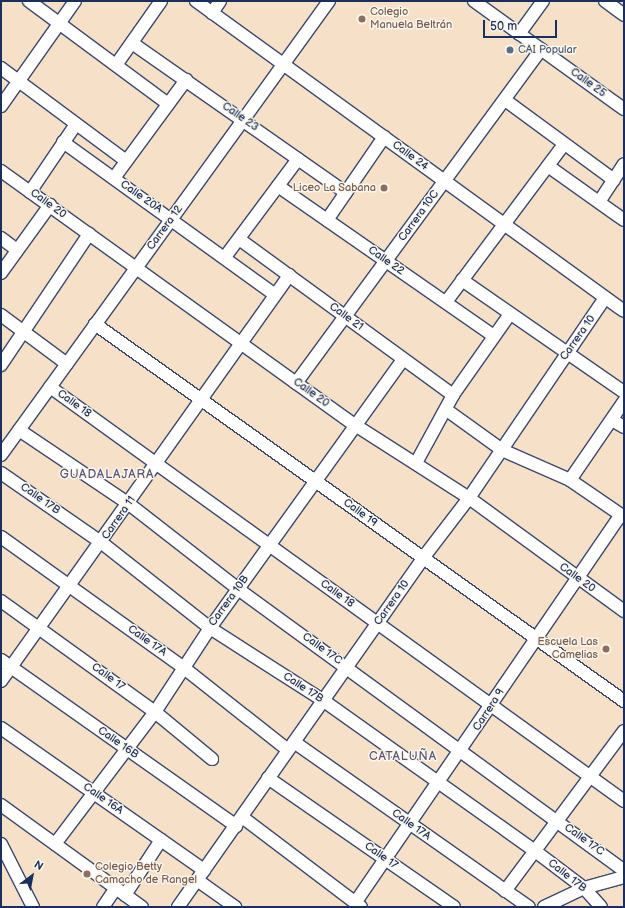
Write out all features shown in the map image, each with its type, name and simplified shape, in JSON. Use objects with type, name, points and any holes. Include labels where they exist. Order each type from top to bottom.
[{"type":"street","points":[[30,1],[168,104]]},
{"type":"street","points":[[1,106],[75,1]]},
{"type":"street","points":[[116,65],[161,1]]},
{"type":"street","name":"Calle 24","points":[[196,1],[624,311]]},
{"type":"street","points":[[212,13],[220,1]]},
{"type":"street","name":"Carrera 12","points":[[3,449],[19,430],[329,1]]},
{"type":"street","name":"Calle 25","points":[[474,1],[624,109]]},
{"type":"street","points":[[519,34],[543,1]]},
{"type":"street","points":[[605,1],[624,15]]},
{"type":"street","name":"Calle 23","points":[[132,43],[244,120],[346,194]]},
{"type":"street","name":"Carrera 10C","points":[[296,383],[541,50]]},
{"type":"street","points":[[1,68],[126,161]]},
{"type":"street","points":[[114,178],[186,80]]},
{"type":"street","points":[[505,100],[614,180]]},
{"type":"street","points":[[30,192],[76,124]]},
{"type":"street","points":[[327,220],[384,137]]},
{"type":"street","name":"Calle 20A","points":[[63,142],[172,218],[275,295]]},
{"type":"street","points":[[446,302],[564,144]]},
{"type":"street","points":[[225,258],[298,159]]},
{"type":"street","points":[[599,202],[624,164]]},
{"type":"street","points":[[548,166],[624,220]]},
{"type":"street","name":"Calle 20","points":[[1,171],[355,425],[469,498],[624,611]]},
{"type":"street","name":"Calle 22","points":[[278,186],[494,336]]},
{"type":"street","points":[[1,273],[50,205]]},
{"type":"street","points":[[1,365],[22,331],[89,234]]},
{"type":"street","points":[[1,238],[17,250]]},
{"type":"street","name":"Calle 21","points":[[239,239],[453,395]]},
{"type":"street","name":"Carrera 11","points":[[1,681],[102,542],[129,504],[155,462],[290,275]]},
{"type":"street","points":[[462,280],[566,354],[624,392]]},
{"type":"street","name":"Carrera 10","points":[[178,907],[268,778],[324,702],[423,558],[469,498],[605,298]]},
{"type":"street","points":[[416,463],[448,411],[453,395],[510,314]]},
{"type":"street","points":[[1,315],[67,364]]},
{"type":"street","name":"Calle 19","points":[[96,324],[624,701]]},
{"type":"street","name":"Carrera 10B","points":[[55,844],[92,792],[128,750],[155,712],[210,628],[403,358]]},
{"type":"street","name":"Calle 18","points":[[50,386],[624,801]]},
{"type":"street","points":[[570,480],[624,401]]},
{"type":"street","points":[[448,411],[502,450],[570,480],[623,516]]},
{"type":"street","points":[[612,420],[624,427]]},
{"type":"street","name":"Calle 17C","points":[[19,430],[129,504],[238,589],[624,870]]},
{"type":"street","name":"Calle 17B","points":[[1,473],[102,542],[210,628],[324,702],[535,851],[584,888],[601,907]]},
{"type":"street","name":"Carrera 9","points":[[358,905],[410,824],[493,706],[534,637],[576,577],[623,516]]},
{"type":"street","name":"Calle 17A","points":[[1,537],[291,746],[410,824],[529,907]]},
{"type":"street","name":"Calle 17","points":[[1,601],[40,627],[155,712],[212,759]]},
{"type":"street","name":"Calle 16B","points":[[1,660],[128,750],[239,821],[358,905]]},
{"type":"street","name":"Calle 16A","points":[[1,728],[204,870]]},
{"type":"street","points":[[505,890],[535,851],[588,775],[624,731]]},
{"type":"street","name":"Calle 17","points":[[268,778],[454,907]]},
{"type":"street","points":[[1,805],[142,907]]},
{"type":"street","points":[[104,907],[121,891],[161,840]]},
{"type":"street","points":[[1,844],[33,907]]},
{"type":"street","points":[[544,907],[584,888],[624,877]]},
{"type":"street","points":[[197,880],[235,907]]},
{"type":"place","name":"Colegio Manuela Beltrán","points":[[362,19]]},
{"type":"place","name":"CAI Popular","points":[[510,50]]},
{"type":"place","name":"Liceo La Sabana","points":[[384,188]]},
{"type":"place","name":"Escuela Las Camelias","points":[[606,649]]},
{"type":"place","name":"Colegio Betty Camacho de Rangel","points":[[87,874]]},
{"type":"district","name":"GUADALAJARA","points":[[107,475]]},
{"type":"district","name":"CATALUÑA","points":[[403,757]]}]
